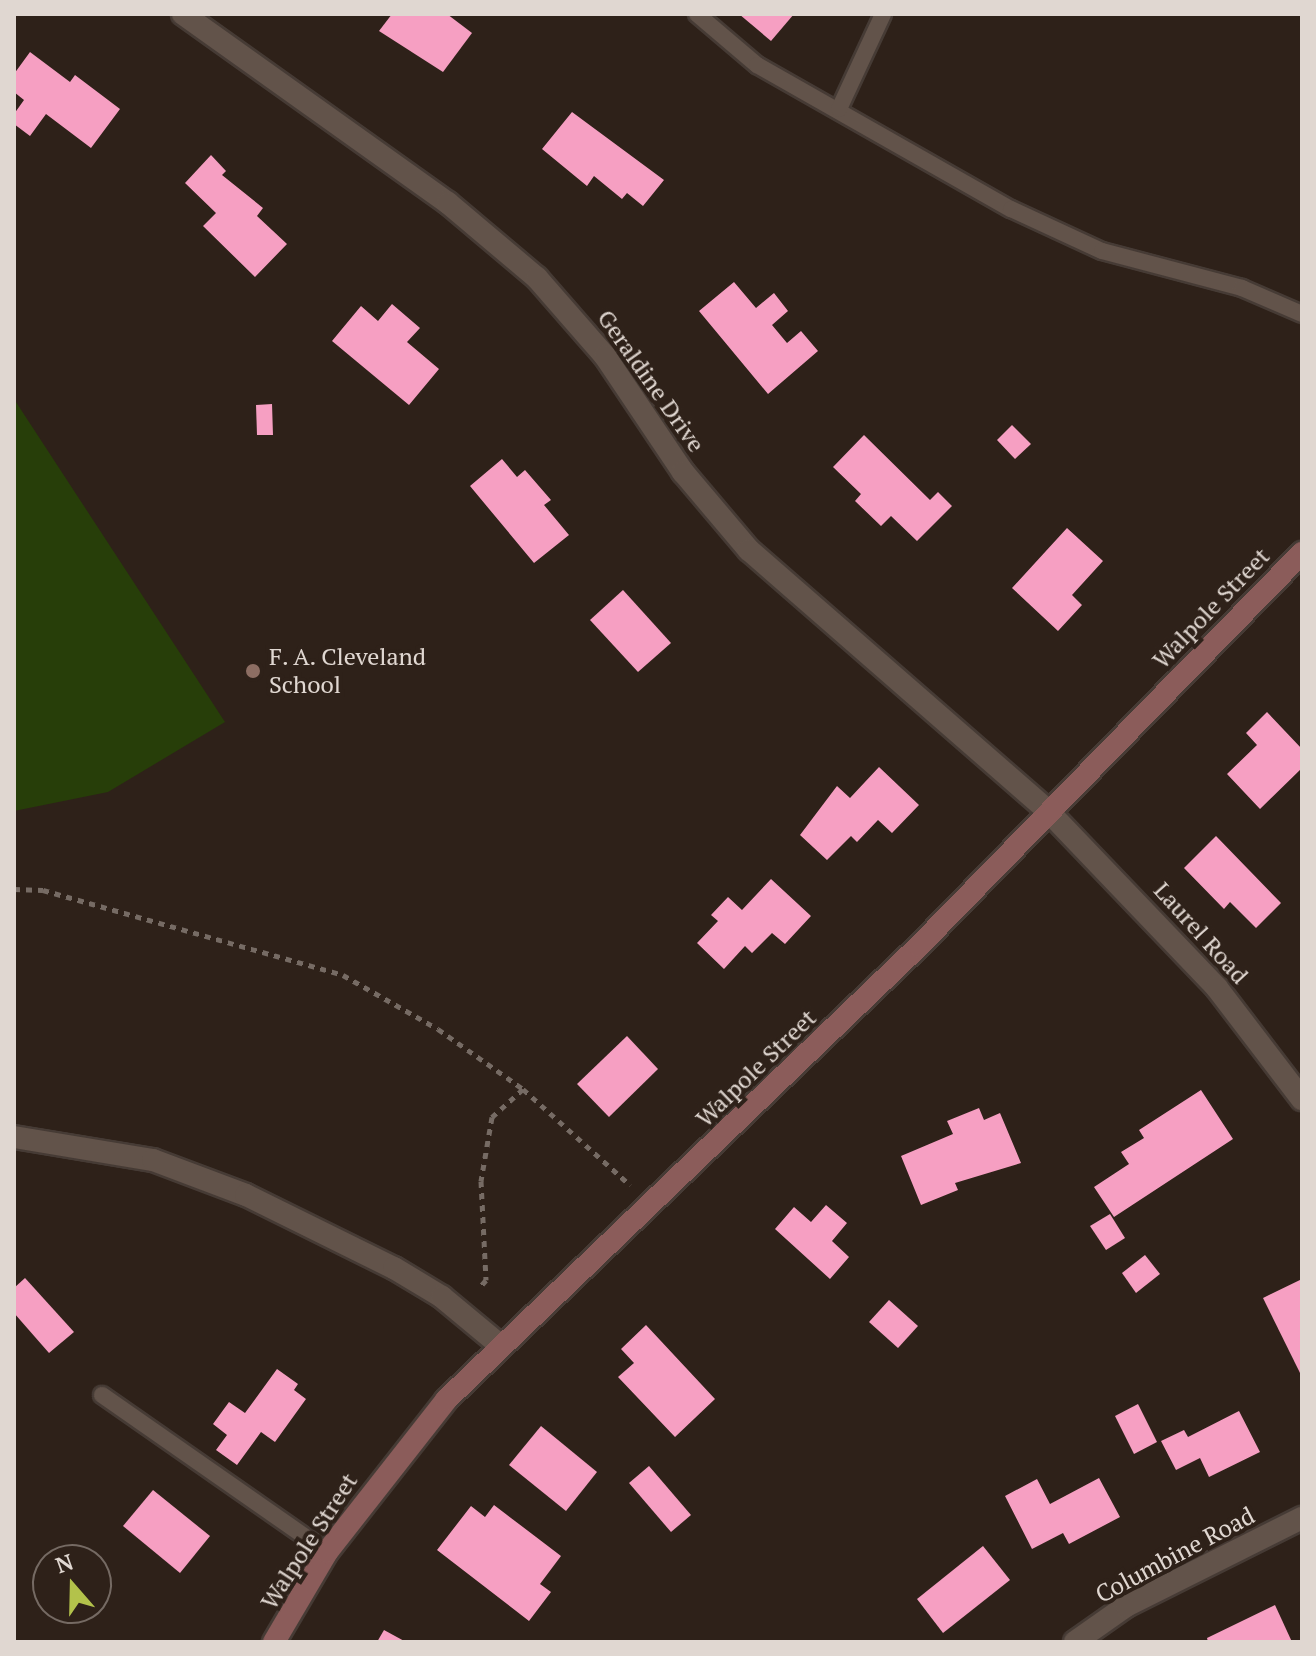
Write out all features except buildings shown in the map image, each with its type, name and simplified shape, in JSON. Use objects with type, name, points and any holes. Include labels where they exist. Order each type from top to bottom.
[{"type":"main road","name":"Walpole Street","points":[[274,1642],[327,1552],[402,1450],[501,1346],[652,1207],[1049,812],[1302,553]]},
{"type":"street","name":"Geraldine Drive","points":[[183,14],[448,203],[537,278],[605,356],[683,472],[749,550],[1049,812]]},
{"type":"street","name":"Laurel Road","points":[[1049,812],[1217,988],[1302,1099]]},
{"type":"street","points":[[14,1137],[115,1151],[207,1179],[303,1219],[459,1310],[501,1346]]},
{"type":"street","name":"Columbine Road","points":[[1075,1642],[1126,1606],[1302,1518]]},
{"type":"lane","points":[[697,14],[757,65],[1011,209],[1102,251],[1242,288],[1302,314]]},
{"type":"lane","points":[[839,109],[883,14]]},
{"type":"lane","points":[[102,1395],[327,1552]]},
{"type":"path","points":[[14,889],[43,890],[343,975],[438,1029],[523,1089],[652,1207]]},
{"type":"path","points":[[459,1310],[486,1280],[481,1181],[492,1117],[523,1089]]},
{"type":"green space","points":[[14,399],[225,722],[108,792],[14,811]]},
{"type":"place","name":"F. A. Cleveland School","points":[[253,671]]}]
